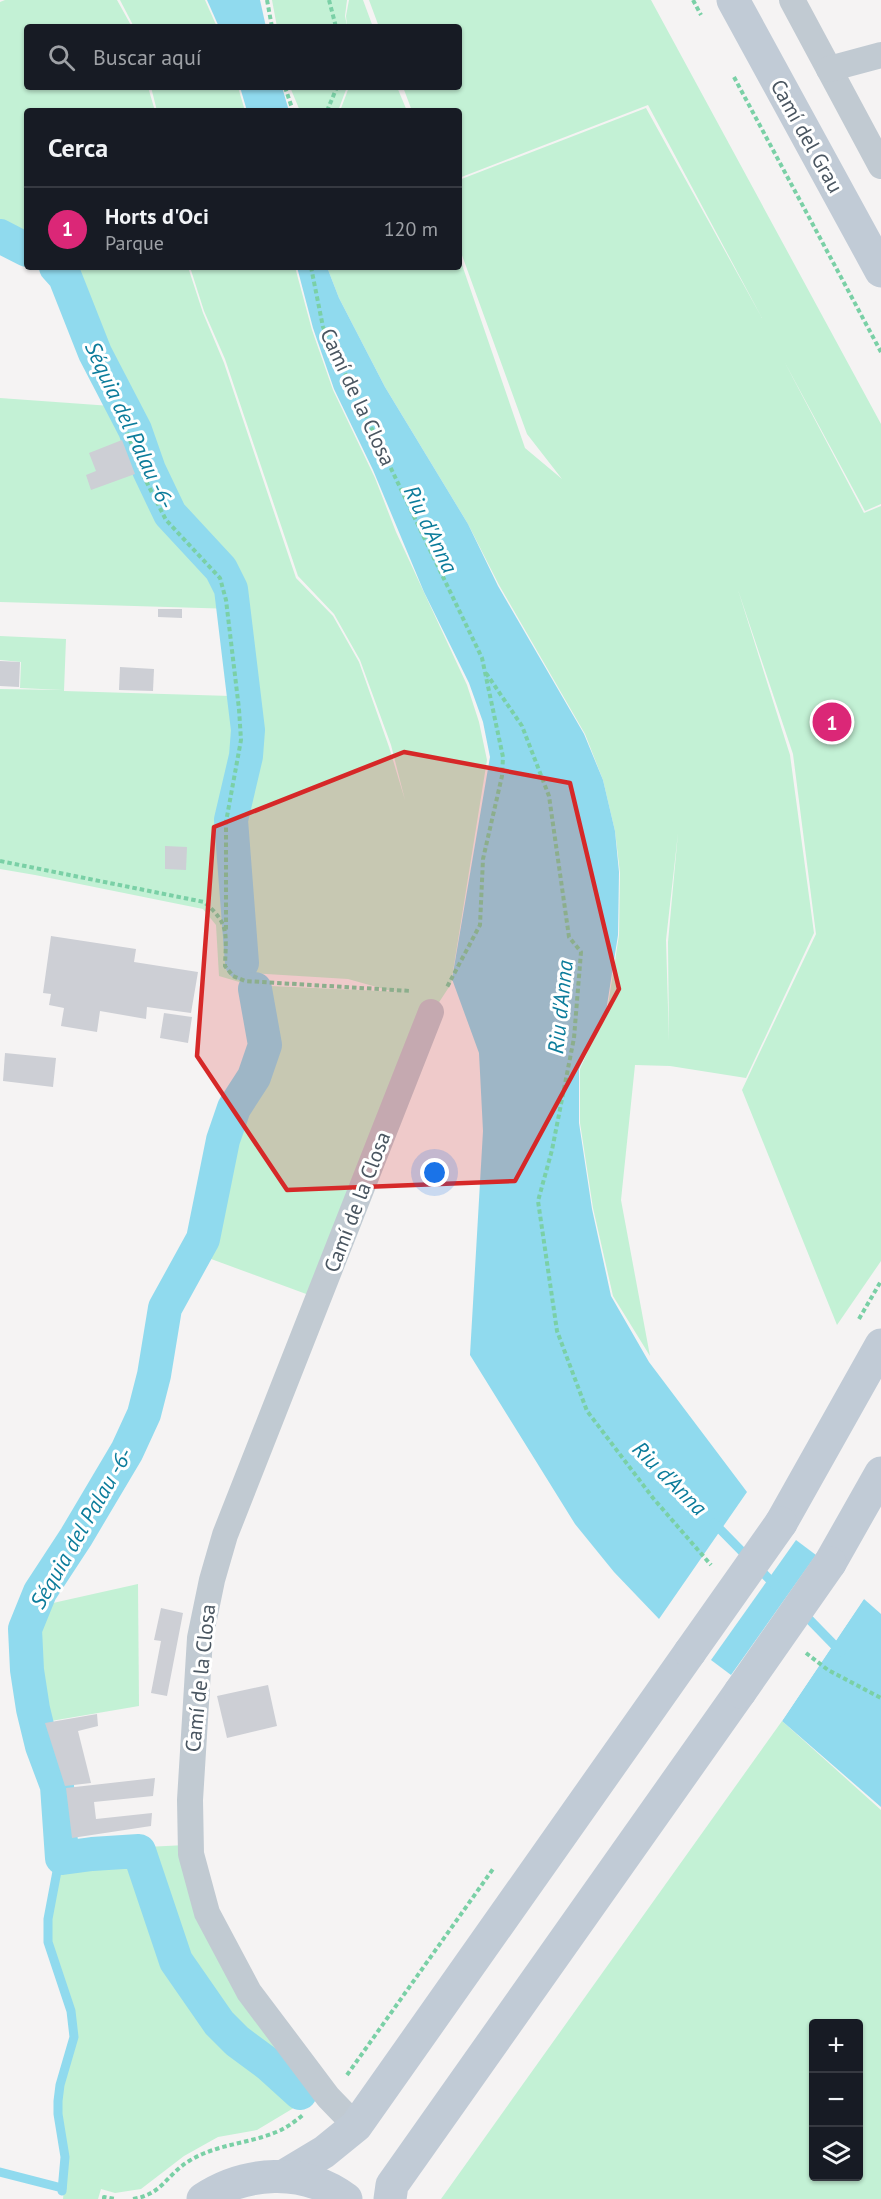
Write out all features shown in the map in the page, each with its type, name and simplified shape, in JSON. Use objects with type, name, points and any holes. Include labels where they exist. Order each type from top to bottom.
[{"type":"main road","name":"Camí del Grau","points":[[733,0],[881,272]]},
{"type":"main road","points":[[284,2175],[324,2152],[357,2127],[781,1523],[881,1345]]},
{"type":"main road","points":[[390,2199],[392,2186],[830,1563],[881,1473]]},
{"type":"main road","points":[[203,2199],[221,2187],[251,2177],[284,2175],[315,2182],[346,2199]]},
{"type":"street","points":[[792,0],[881,166]]},
{"type":"street","points":[[829,69],[881,55]]},
{"type":"street","name":"Camí de la Closa","points":[[357,2127],[328,2097],[249,1992],[207,1913],[191,1854],[190,1800],[200,1638],[212,1580],[225,1535],[431,1012]]},
{"type":"path","points":[[267,0],[271,24]]},
{"type":"path","points":[[329,0],[335,24]]},
{"type":"path","points":[[693,0],[704,21]]},
{"type":"path","points":[[732,73],[881,352]]},
{"type":"path","points":[[286,90],[292,108]]},
{"type":"path","points":[[328,108],[336,90]]},
{"type":"path","name":"Camí de la Closa","points":[[312,270],[323,327],[482,658],[503,757],[502,776],[483,859],[480,925],[452,980],[431,1012]]},
{"type":"path","points":[[116,413],[127,432],[143,475],[166,520],[220,578],[226,600],[241,740],[226,822],[225,966],[233,976],[245,981],[408,990],[423,996],[431,1012]]},
{"type":"path","points":[[486,673],[522,726],[549,796],[569,937],[580,952],[574,1038],[552,1150],[538,1201],[557,1330],[587,1411],[653,1498],[713,1568]]},
{"type":"path","points":[[0,861],[204,902],[216,912],[226,930]]},
{"type":"path","points":[[802,1651],[828,1670],[881,1698]]},
{"type":"path","points":[[133,2199],[144,2197],[160,2189],[187,2162],[202,2154],[221,2146],[258,2138],[282,2129],[340,2086],[499,1861]]},
{"type":"path","points":[[104,2199],[104,2197],[115,2199]]},
{"type":"highlighted area","points":[[404,752],[570,783],[619,989],[515,1181],[287,1190],[197,1056],[214,827]]},
{"type":"green space","points":[[5,0],[117,0],[130,24],[24,24],[24,90],[149,90],[154,108],[24,108],[24,245],[0,233],[0,2]]},
{"type":"green space","points":[[120,0],[205,0],[216,24],[132,24]]},
{"type":"green space","points":[[272,0],[347,0],[347,24],[276,24]]},
{"type":"green space","points":[[349,0],[363,0],[372,24],[347,24]]},
{"type":"green space","points":[[369,0],[651,0],[881,424],[881,504],[865,511],[784,361],[864,513],[881,506],[881,1261],[837,1325],[742,1090],[816,934],[793,754],[738,590],[790,755],[814,933],[746,1078],[670,1066],[635,1065],[621,1200],[650,1356],[613,1296],[593,1208],[580,1123],[580,1069],[596,1032],[606,1018],[619,935],[620,873],[615,831],[603,780],[585,734],[499,585],[468,524],[385,387],[339,298],[328,270],[462,270],[462,265],[525,448],[562,479],[527,434],[462,255],[462,179],[646,108],[762,318],[648,105],[462,177],[462,108],[411,108],[404,90],[462,90],[462,24],[378,24]],"holes":[[[678,833],[668,942],[669,1041],[666,940]]]},
{"type":"green space","points":[[152,90],[239,90],[244,108],[156,108]]},
{"type":"green space","points":[[291,90],[346,90],[339,108],[299,108]]},
{"type":"green space","points":[[348,90],[398,90],[406,108],[341,108]]},
{"type":"green space","points":[[62,270],[189,270],[203,313],[224,363],[296,578],[333,616],[359,662],[405,800],[391,745],[360,660],[334,614],[298,576],[225,359],[204,311],[191,270],[296,270],[312,330],[333,390],[375,478],[396,532],[467,685],[479,722],[487,760],[451,984],[432,1013],[317,1298],[203,1256],[238,1112],[217,1105],[232,1094],[237,1087],[250,1051],[251,1028],[246,985],[402,992],[348,979],[251,973],[246,984],[219,976],[216,925],[203,909],[0,869],[0,689],[63,690],[20,688],[21,662],[0,660],[0,636],[66,639],[64,691],[231,696],[235,735],[230,764],[234,823],[248,756],[249,729],[235,609],[0,602],[0,398],[125,407],[97,353],[67,276]]},
{"type":"green space","points":[[138,1584],[139,1706],[45,1722],[36,1684],[37,1616],[44,1605]]},
{"type":"green space","points":[[782,1721],[881,1810],[881,2199],[441,2199]]},
{"type":"green space","points":[[186,1845],[187,1858],[317,2090],[297,2106],[257,2130],[218,2137],[184,2156],[141,2189],[115,2193],[101,2189],[98,2199],[63,2199],[67,2158],[60,2114],[62,2086],[77,2037],[72,2010],[50,1942],[50,1919],[60,1867],[66,1851]]},
{"type":"water","points":[[207,0],[260,0],[265,24],[218,24]]},
{"type":"water","points":[[241,90],[283,90],[288,108],[246,108]]},
{"type":"water","points":[[298,270],[328,270],[339,298],[385,387],[468,524],[498,586],[584,734],[603,780],[615,831],[619,872],[618,935],[605,1018],[579,1069],[579,1123],[592,1209],[611,1296],[649,1362],[747,1492],[659,1619],[614,1572],[575,1524],[470,1355],[483,1131],[479,1053],[452,979],[490,757],[483,722],[469,683],[424,592],[373,470],[334,389],[313,328]]},
{"type":"water","points":[[796,1540],[816,1555],[731,1675],[711,1660]]},
{"type":"water","points":[[864,1599],[881,1614],[881,1807],[782,1721]]},
{"type":"pier","points":[[748,1493],[750,1495],[658,1622]]},
{"type":"pier","points":[[794,1538],[796,1539],[708,1661],[708,1658]]},
{"type":"pier","points":[[863,1596],[865,1597],[782,1721],[780,1719]]},
{"type":"building","points":[[122,440],[135,474],[91,490],[86,475],[96,471],[89,453]]},
{"type":"building","points":[[158,609],[182,609],[182,618],[158,617]]},
{"type":"building","points":[[0,661],[20,662],[19,687],[0,686]]},
{"type":"building","points":[[120,667],[154,669],[153,691],[119,690]]},
{"type":"building","points":[[165,846],[187,847],[186,870],[165,869]]},
{"type":"building","points":[[51,936],[136,949],[134,962],[198,972],[191,1013],[147,1007],[146,1019],[100,1011],[97,1032],[61,1026],[64,1008],[49,1005],[51,994],[43,993]]},
{"type":"building","points":[[164,1013],[192,1017],[188,1043],[160,1038]]},
{"type":"building","points":[[5,1053],[56,1058],[53,1087],[3,1081]]},
{"type":"building","points":[[161,1608],[183,1613],[167,1696],[151,1693],[161,1641],[154,1640]]},
{"type":"building","points":[[268,1685],[277,1726],[227,1738],[217,1696]]},
{"type":"building","points":[[97,1714],[98,1726],[78,1731],[91,1783],[65,1786],[45,1723]]},
{"type":"building","points":[[155,1778],[153,1796],[94,1802],[96,1819],[152,1813],[151,1826],[72,1838],[66,1788]]},
{"type":"waterway","name":"Séquia del Palau -6-","points":[[0,236],[24,248]]},
{"type":"waterway","name":"Séquia del Palau -6-","points":[[59,270],[65,277],[95,353],[135,430],[149,470],[170,514],[221,569],[231,589],[248,730],[246,756],[231,820],[242,963]]},
{"type":"waterway","name":"Séquia del Palau -6-","points":[[255,989],[265,1045],[254,1077],[234,1108],[223,1140],[203,1239],[165,1308],[154,1375],[144,1414],[127,1451],[40,1592],[25,1629],[27,1670],[33,1709],[42,1746],[57,1786],[62,1858],[139,1851],[176,1961],[219,2023],[237,2041],[268,2064],[300,2093]]},
{"type":"waterway","name":"Riu d'Anna","points":[[714,1523],[776,1586]]},
{"type":"waterway","name":"Riu d'Anna","points":[[803,1613],[841,1652]]},
{"type":"waterway","points":[[62,1858],[58,1866],[48,1919],[48,1942],[71,2011],[74,2037],[60,2085],[58,2101],[65,2157],[62,2191]]},
{"type":"waterway","points":[[0,2172],[62,2188]]},
{"type":"place","name":"Horts d'Oci","points":[[832,722]]}]
